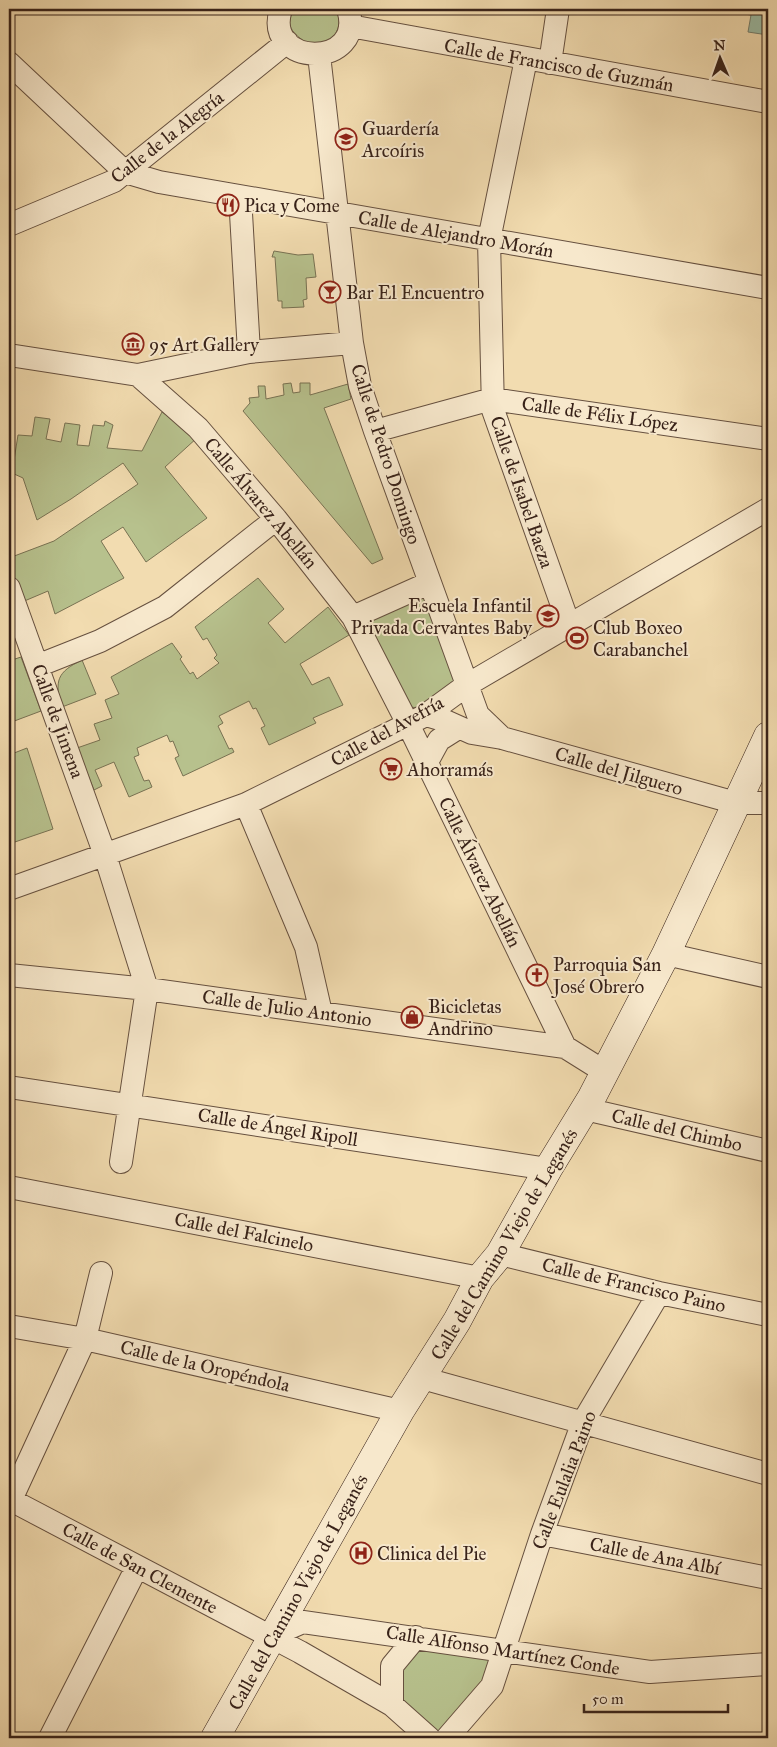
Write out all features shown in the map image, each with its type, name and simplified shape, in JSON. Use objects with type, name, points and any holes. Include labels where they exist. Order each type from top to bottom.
[{"type":"street","points":[[281,9],[280,29],[287,42],[302,53],[319,55],[327,53],[341,44],[349,18]]},
{"type":"street","points":[[550,63],[558,9]]},
{"type":"street","name":"Calle de Francisco de Guzmán","points":[[349,18],[526,60],[768,102]]},
{"type":"street","name":"Calle de la Alegría","points":[[9,225],[114,181],[287,42]]},
{"type":"street","name":"Calle de Pedro Domingo","points":[[319,55],[352,342],[360,386],[428,583],[467,685]]},
{"type":"street","name":"Calle de Isabel Baeza","points":[[526,60],[489,240],[492,399],[493,410],[569,625]]},
{"type":"street","name":"Calle de Alejandro Morán","points":[[9,62],[126,172],[159,182],[768,288]]},
{"type":"street","points":[[240,196],[250,352]]},
{"type":"street","points":[[9,355],[138,375],[250,352],[352,342]]},
{"type":"street","name":"Calle Álvarez Abellán","points":[[138,375],[198,428],[276,519],[352,617],[417,719],[427,762],[565,1047]]},
{"type":"street","name":"Calle de Félix López","points":[[375,430],[492,399],[768,439]]},
{"type":"street","name":"Calle del Avefría","points":[[9,890],[246,804],[417,719],[467,685],[768,509]]},
{"type":"street","points":[[38,666],[100,641],[165,607],[276,519]]},
{"type":"street","points":[[352,617],[428,583]]},
{"type":"street","name":"Calle de Jimena","points":[[9,588],[105,854],[147,989]]},
{"type":"street","name":"Calle del Jilguero","points":[[467,685],[478,715],[502,738]]},
{"type":"street","name":"Calle del Jilguero","points":[[417,719],[472,733],[502,738],[736,803],[768,803]]},
{"type":"street","points":[[427,762],[439,740],[458,728]]},
{"type":"street","name":"Calle del Camino Viejo de Leganés","points":[[215,1738],[400,1411],[457,1321],[480,1278],[500,1254],[548,1169],[585,1109],[666,954],[768,736]]},
{"type":"street","points":[[246,804],[306,947],[321,1013]]},
{"type":"street","points":[[666,954],[768,977]]},
{"type":"street","name":"Calle de Julio Antonio","points":[[9,975],[147,989],[565,1047]]},
{"type":"street","points":[[122,1162],[147,989]]},
{"type":"street","points":[[565,1047],[605,1072]]},
{"type":"street","name":"Calle de Ángel Ripoll","points":[[9,1087],[548,1169]]},
{"type":"street","name":"Calle del Chimbo","points":[[585,1109],[768,1151]]},
{"type":"street","name":"Calle del Falcinelo","points":[[9,1186],[480,1278]]},
{"type":"street","name":"Calle de Francisco Paino","points":[[500,1254],[660,1292],[768,1315]]},
{"type":"street","points":[[9,1501],[85,1339],[101,1273]]},
{"type":"street","name":"Calle Eulalia Paino","points":[[447,1738],[492,1686],[542,1534],[583,1422],[660,1292]]},
{"type":"street","name":"Calle de la Oropéndola","points":[[9,1326],[85,1339],[400,1411]]},
{"type":"street","points":[[422,1378],[768,1474]]},
{"type":"street","name":"Calle de San Clemente","points":[[9,1501],[271,1636],[392,1705],[429,1738]]},
{"type":"street","name":"Calle de Ana Albí","points":[[542,1534],[768,1578]]},
{"type":"street","points":[[50,1738],[137,1567]]},
{"type":"street","name":"Calle Alfonso Martínez Conde","points":[[271,1636],[303,1622],[650,1672],[768,1664]]},
{"type":"street","points":[[392,1705],[392,1666],[416,1637]]},
{"type":"shaded area","points":[[292,9],[336,9],[339,21],[338,29],[326,41],[310,45],[300,38],[290,26],[289,21]]},
{"type":"shaded area","points":[[746,9],[768,9],[768,35],[748,32],[751,15],[745,14]]},
{"type":"shaded area","points":[[274,251],[298,255],[313,254],[316,277],[306,278],[307,299],[303,300],[304,307],[282,308],[282,301],[278,301],[275,257],[272,257]]},
{"type":"shaded area","points":[[291,383],[293,393],[300,392],[300,383],[310,383],[310,395],[348,384],[351,399],[324,408],[383,559],[372,564],[243,411],[250,403],[249,398],[259,397],[258,386],[265,386],[266,399],[284,395],[283,384]]},
{"type":"shaded area","points":[[162,412],[198,437],[165,467],[207,518],[146,562],[123,527],[101,541],[124,578],[55,614],[48,591],[15,605],[9,588],[9,558],[54,541],[138,484],[123,463],[37,520],[23,478],[12,473],[18,435],[32,436],[35,417],[50,419],[46,439],[61,442],[65,423],[80,425],[77,445],[89,446],[93,425],[104,426],[105,421],[113,425],[107,448],[142,451]]},
{"type":"shaded area","points":[[258,578],[284,609],[268,623],[285,643],[328,607],[349,635],[300,664],[312,685],[329,677],[343,705],[313,718],[316,723],[269,745],[261,728],[265,726],[256,708],[253,709],[249,701],[219,716],[223,723],[218,726],[229,749],[232,748],[234,752],[183,776],[175,758],[179,756],[173,741],[170,742],[167,735],[137,748],[139,755],[134,757],[144,781],[149,780],[152,787],[129,797],[114,762],[95,770],[102,786],[94,790],[77,748],[100,740],[94,724],[112,718],[105,700],[119,694],[111,677],[172,643],[182,657],[180,659],[190,674],[193,672],[197,679],[219,663],[214,658],[217,655],[207,638],[203,640],[195,627]]},
{"type":"shaded area","points":[[425,588],[461,684],[423,709],[405,706],[360,622]]},
{"type":"shaded area","points":[[21,657],[41,711],[9,723],[9,661]]},
{"type":"shaded area","points":[[82,660],[96,694],[62,707],[58,690],[60,678],[67,669]]},
{"type":"shaded area","points":[[27,748],[53,829],[9,844],[9,755]]},
{"type":"shaded area","points":[[416,1637],[503,1650],[447,1738],[392,1705],[392,1666]]},
{"type":"place","name":"Guardería Arcoíris","points":[[346,139]]},
{"type":"place","name":"Pica y Come","points":[[228,205]]},
{"type":"place","name":"Bar El Encuentro","points":[[330,292]]},
{"type":"place","name":"95 Art Gallery","points":[[133,344]]},
{"type":"place","name":"Escuela Infantil Privada Cervantes Baby","points":[[548,616]]},
{"type":"place","name":"Club Boxeo Carabanchel","points":[[577,638]]},
{"type":"place","name":"Ahorramás","points":[[391,769]]},
{"type":"place","name":"Parroquia San José Obrero","points":[[537,975]]},
{"type":"place","name":"Bicicletas Andrino","points":[[412,1017]]},
{"type":"place","name":"Clinica del Pie","points":[[361,1553]]}]
